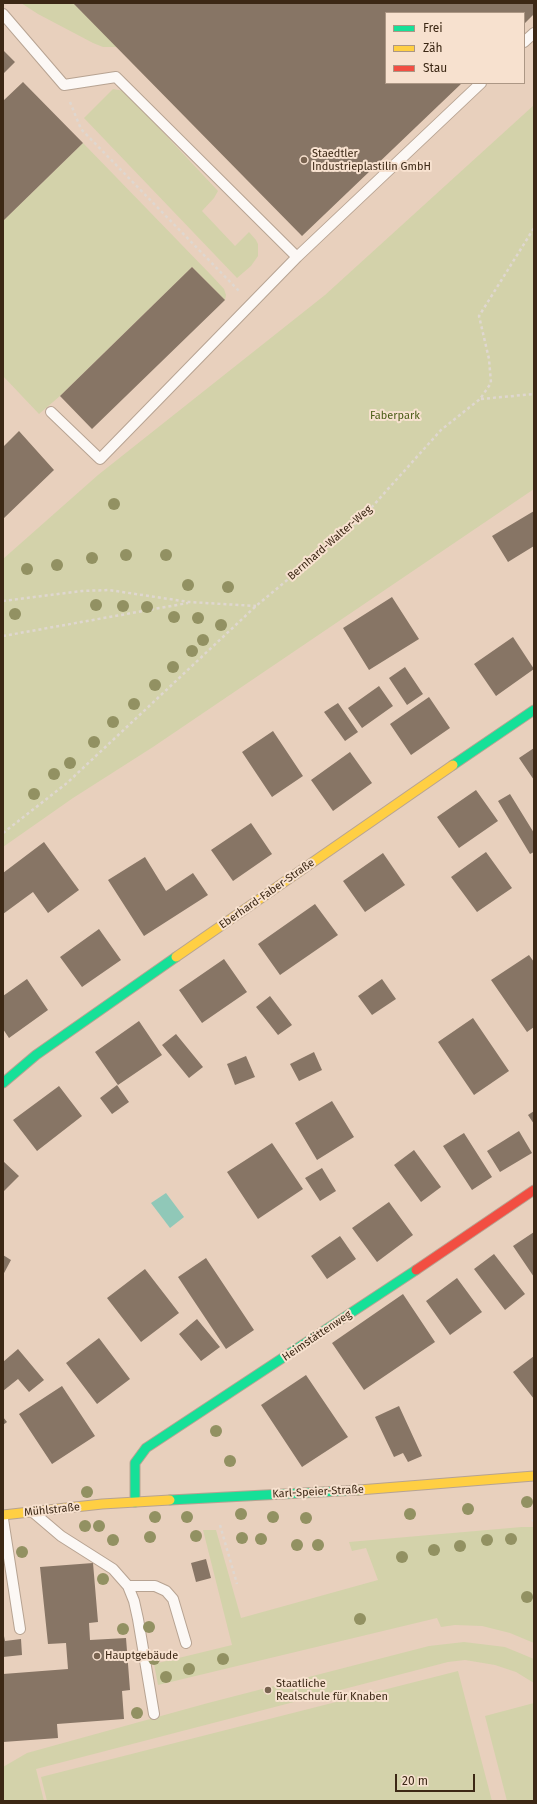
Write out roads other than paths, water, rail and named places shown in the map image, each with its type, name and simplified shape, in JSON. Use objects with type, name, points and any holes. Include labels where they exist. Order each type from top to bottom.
[{"type":"street","name":"Eberhard-Faber-Straße","points":[[3,1083],[42,1050],[475,749],[534,710]]},
{"type":"street","name":"Heimstättenweg","points":[[134,1502],[135,1463],[146,1448],[308,1342],[534,1190]]},
{"type":"street","name":"Karl-Speier-Straße","points":[[102,1504],[342,1491],[534,1476]]},
{"type":"street","name":"Mühlstraße","points":[[3,1515],[102,1504]]},
{"type":"lane","points":[[3,14],[64,85],[116,77],[297,257]]},
{"type":"lane","points":[[525,41],[534,33]]},
{"type":"lane","points":[[51,412],[100,459],[297,257],[480,84]]},
{"type":"lane","points":[[32,1512],[61,1536],[113,1569],[128,1586],[134,1601],[138,1619],[154,1714]]},
{"type":"lane","points":[[3,1519],[20,1629]]},
{"type":"lane","points":[[128,1586],[155,1586],[166,1591],[173,1599],[186,1643]]},
{"type":"water","points":[[166,1193],[184,1217],[170,1228],[151,1203]]},
{"type":"place","name":"Staedtler Industrieplastilin GmbH","points":[[304,160]]},
{"type":"place","name":"Hauptgebäude","points":[[97,1656]]},
{"type":"place","name":"Staatliche Realschule für Knaben","points":[[268,1690]]},
{"type":"park label","name":"Faberpark","points":[[395,416]]}]
